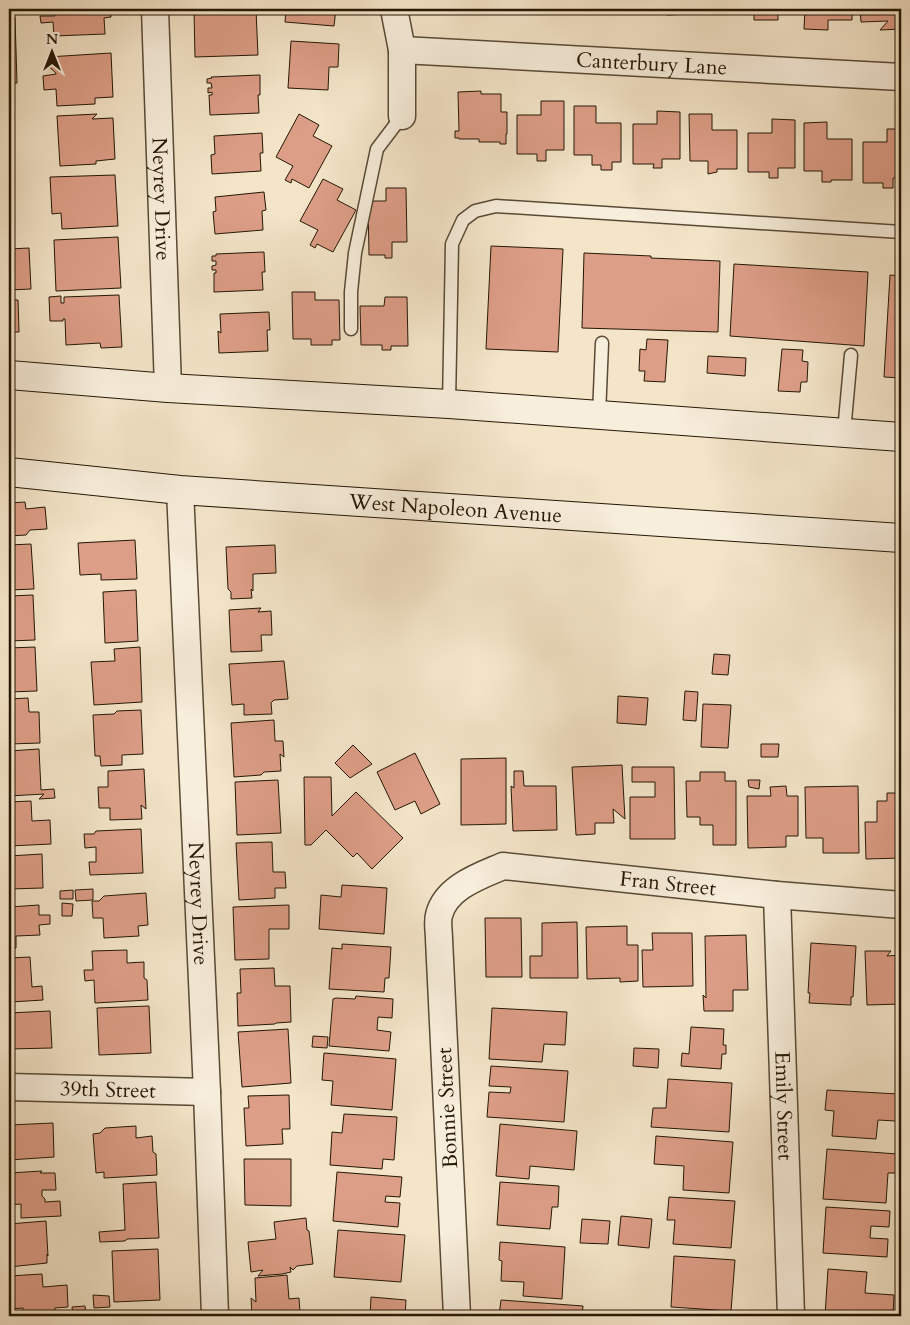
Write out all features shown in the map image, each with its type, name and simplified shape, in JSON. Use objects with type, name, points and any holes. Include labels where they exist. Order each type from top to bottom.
[{"type":"main road","points":[[9,375],[168,388],[449,404],[901,437]]},
{"type":"main road","name":"West Napoleon Avenue","points":[[9,472],[180,490],[901,538]]},
{"type":"street","name":"Neyrey Drive","points":[[155,9],[168,388]]},
{"type":"street","points":[[394,9],[402,50],[402,116]]},
{"type":"street","name":"Canterbury Lane","points":[[402,50],[901,77]]},
{"type":"street","name":"Neyrey Drive","points":[[180,490],[215,1316]]},
{"type":"street","name":"Fran Street","points":[[446,900],[464,884],[503,866],[777,895],[901,904]]},
{"type":"street","name":"Emily Street","points":[[777,895],[791,1316]]},
{"type":"street","name":"Bonnie Street","points":[[446,900],[439,916],[439,939],[458,1316]]},
{"type":"street","name":"39th Street","points":[[9,1087],[207,1092]]},
{"type":"lane","points":[[351,329],[351,292],[355,254],[376,149],[402,116]]},
{"type":"lane","points":[[449,404],[452,244],[463,220],[475,211],[496,206],[901,232]]},
{"type":"lane","points":[[599,415],[602,343]]},
{"type":"lane","points":[[844,432],[851,355]]},
{"type":"building","points":[[55,9],[111,9],[111,17],[104,18],[105,34],[54,36],[53,22],[41,23],[40,16],[55,16]]},
{"type":"building","points":[[286,9],[336,9],[334,26],[285,22]]},
{"type":"building","points":[[667,9],[690,9],[690,14],[667,15]]},
{"type":"building","points":[[730,9],[778,9],[778,20],[754,20],[754,12],[730,12]]},
{"type":"building","points":[[805,9],[852,9],[852,20],[828,20],[828,30],[804,29]]},
{"type":"building","points":[[860,9],[901,9],[901,29],[880,30],[888,21],[861,22]]},
{"type":"building","points":[[256,10],[258,55],[195,57],[194,12]]},
{"type":"building","points":[[9,17],[15,17],[17,83],[9,84]]},
{"type":"building","points":[[291,41],[339,44],[338,67],[329,67],[328,90],[288,88]]},
{"type":"building","points":[[111,53],[113,97],[95,98],[95,104],[57,106],[56,89],[44,90],[43,76],[56,74],[48,66],[48,57]]},
{"type":"building","points":[[260,75],[259,113],[210,115],[209,95],[212,95],[212,92],[208,93],[208,88],[212,88],[211,83],[207,83],[207,79],[211,77]]},
{"type":"building","points":[[481,91],[481,94],[501,94],[501,112],[507,112],[506,144],[500,144],[500,142],[479,142],[479,139],[455,138],[455,131],[459,131],[458,92]]},
{"type":"building","points":[[541,101],[564,101],[564,150],[546,150],[546,161],[537,161],[537,154],[517,154],[517,115],[541,115]]},
{"type":"building","points":[[574,106],[596,106],[596,123],[621,123],[621,162],[612,162],[612,170],[601,170],[601,165],[592,165],[592,155],[574,155]]},
{"type":"building","points":[[657,111],[680,112],[680,159],[662,159],[662,168],[653,168],[654,164],[633,164],[633,124],[657,124]]},
{"type":"building","points":[[97,114],[92,119],[113,118],[115,159],[96,161],[96,164],[60,166],[57,116]]},
{"type":"building","points":[[299,114],[319,125],[313,136],[332,146],[309,188],[292,179],[291,183],[285,180],[293,166],[276,157]]},
{"type":"building","points":[[689,114],[712,114],[712,130],[737,130],[737,169],[717,169],[717,172],[708,174],[708,161],[690,161]]},
{"type":"building","points":[[772,119],[795,120],[795,168],[778,168],[778,178],[769,178],[769,172],[748,172],[748,133],[772,133]]},
{"type":"building","points":[[827,122],[827,139],[852,139],[852,180],[822,182],[822,171],[804,171],[804,123]]},
{"type":"building","points":[[887,129],[901,129],[901,178],[893,178],[893,188],[883,188],[883,183],[863,183],[863,142],[887,142]]},
{"type":"building","points":[[262,133],[263,153],[260,153],[261,171],[212,174],[211,155],[215,154],[214,136]]},
{"type":"building","points":[[9,143],[12,143],[12,187],[9,187]]},
{"type":"building","points":[[115,175],[118,226],[62,229],[61,213],[52,214],[50,177]]},
{"type":"building","points":[[323,179],[343,189],[337,200],[356,210],[333,252],[317,244],[315,248],[310,245],[318,230],[300,221]]},
{"type":"building","points":[[386,188],[406,188],[407,242],[392,242],[392,258],[385,258],[385,255],[369,255],[368,201],[386,201]]},
{"type":"building","points":[[264,192],[266,210],[262,211],[263,230],[215,234],[213,212],[216,211],[215,197]]},
{"type":"building","points":[[118,237],[121,288],[56,291],[54,240]]},
{"type":"building","points":[[491,246],[563,249],[558,352],[486,349]]},
{"type":"building","points":[[29,248],[31,289],[9,290],[9,249]]},
{"type":"building","points":[[264,252],[265,272],[262,272],[263,290],[214,292],[214,273],[216,273],[216,270],[212,270],[212,266],[216,265],[216,261],[212,261],[212,256],[216,256],[216,254]]},
{"type":"building","points":[[584,253],[720,261],[718,332],[582,328]]},
{"type":"building","points":[[734,264],[868,272],[864,346],[730,336]]},
{"type":"building","points":[[890,275],[901,276],[901,378],[884,377]]},
{"type":"building","points":[[292,292],[315,292],[315,300],[339,300],[340,340],[332,340],[332,345],[311,345],[311,339],[293,339]]},
{"type":"building","points":[[119,295],[122,347],[101,348],[100,343],[66,345],[65,319],[63,321],[50,321],[49,297],[61,296],[61,303],[64,303],[64,297]]},
{"type":"building","points":[[385,297],[407,297],[408,346],[391,346],[391,350],[382,350],[382,345],[361,345],[360,306],[384,306]]},
{"type":"building","points":[[9,300],[18,300],[19,332],[9,332]]},
{"type":"building","points":[[269,312],[270,330],[267,330],[268,351],[219,353],[218,331],[221,333],[220,314]]},
{"type":"building","points":[[647,339],[668,340],[665,382],[644,381],[645,371],[639,371],[640,349],[646,350]]},
{"type":"building","points":[[782,349],[803,350],[802,361],[808,362],[807,382],[801,382],[800,392],[778,391]]},
{"type":"building","points":[[708,356],[746,358],[745,376],[707,373]]},
{"type":"building","points":[[25,502],[26,509],[45,507],[47,529],[30,530],[26,535],[9,536],[9,503]]},
{"type":"building","points":[[135,540],[137,579],[101,580],[101,574],[80,575],[78,543]]},
{"type":"building","points":[[31,544],[34,589],[9,590],[9,545]]},
{"type":"building","points":[[275,545],[276,573],[253,574],[252,598],[231,599],[231,592],[228,589],[226,547]]},
{"type":"building","points":[[136,590],[138,641],[105,643],[103,592]]},
{"type":"building","points":[[33,595],[35,640],[9,641],[9,596]]},
{"type":"building","points":[[261,608],[258,612],[271,611],[272,635],[261,635],[262,651],[231,652],[229,610]]},
{"type":"building","points":[[35,647],[37,691],[9,692],[9,648]]},
{"type":"building","points":[[140,647],[142,702],[94,705],[91,662],[115,661],[114,649]]},
{"type":"building","points":[[714,654],[730,655],[728,675],[712,674]]},
{"type":"building","points":[[284,661],[288,699],[274,700],[271,703],[272,714],[244,715],[244,704],[232,705],[229,664]]},
{"type":"building","points":[[685,691],[698,692],[696,721],[683,720]]},
{"type":"building","points":[[618,696],[648,698],[646,725],[617,723]]},
{"type":"building","points":[[28,698],[29,712],[39,712],[40,743],[9,744],[9,699]]},
{"type":"building","points":[[703,704],[731,705],[728,748],[701,747]]},
{"type":"building","points":[[141,710],[143,754],[122,755],[122,765],[101,766],[100,756],[95,756],[93,715]]},
{"type":"building","points":[[274,720],[275,741],[283,741],[284,757],[280,754],[281,771],[234,777],[231,723]]},
{"type":"building","points":[[761,744],[779,744],[778,757],[761,757]]},
{"type":"building","points":[[353,745],[372,764],[350,778],[335,763]]},
{"type":"building","points":[[39,749],[41,790],[54,789],[55,798],[39,799],[44,794],[9,796],[9,751]]},
{"type":"building","points":[[415,753],[440,804],[421,814],[415,801],[395,810],[377,772]]},
{"type":"building","points":[[506,758],[506,824],[461,825],[461,759]]},
{"type":"building","points":[[622,765],[625,819],[613,809],[614,823],[595,823],[595,834],[576,835],[572,767]]},
{"type":"building","points":[[632,767],[674,767],[675,839],[630,839],[630,797],[655,797],[655,782],[632,782]]},
{"type":"building","points":[[144,769],[146,809],[141,805],[142,819],[110,820],[110,808],[99,808],[98,787],[108,787],[108,771]]},
{"type":"building","points":[[514,771],[523,771],[524,786],[556,786],[557,830],[513,831],[511,786],[514,788]]},
{"type":"building","points":[[700,772],[725,772],[725,781],[736,781],[736,845],[713,845],[713,825],[700,825],[700,817],[687,817],[686,781],[700,781]]},
{"type":"building","points":[[304,777],[331,777],[332,816],[356,792],[403,838],[372,869],[357,853],[353,857],[326,830],[311,845],[305,845]]},
{"type":"building","points":[[278,780],[281,833],[237,835],[235,782]]},
{"type":"building","points":[[748,780],[760,780],[759,789],[749,787]]},
{"type":"building","points":[[786,786],[787,796],[798,796],[798,836],[786,836],[786,847],[748,848],[747,796],[771,796],[770,787]]},
{"type":"building","points":[[858,786],[859,853],[823,853],[823,838],[806,838],[805,787]]},
{"type":"building","points":[[887,793],[901,793],[901,858],[866,859],[865,822],[877,822],[877,801],[887,801]]},
{"type":"building","points":[[31,801],[32,821],[50,820],[51,844],[9,846],[9,802]]},
{"type":"building","points":[[141,829],[143,873],[90,875],[89,862],[96,862],[96,847],[85,848],[84,834],[94,834],[96,831]]},
{"type":"building","points":[[272,842],[273,872],[285,872],[286,888],[275,888],[275,898],[239,900],[236,843]]},
{"type":"building","points":[[42,854],[43,888],[9,889],[9,856]]},
{"type":"building","points":[[342,885],[387,888],[384,934],[319,929],[321,895],[341,897]]},
{"type":"building","points":[[93,889],[93,900],[76,901],[75,890]]},
{"type":"building","points":[[73,890],[73,899],[60,899],[60,891]]},
{"type":"building","points":[[146,893],[148,925],[138,926],[139,936],[104,938],[103,918],[93,918],[92,901],[99,901],[104,896]]},
{"type":"building","points":[[62,903],[73,904],[72,916],[62,916]]},
{"type":"building","points":[[39,905],[39,915],[50,915],[50,924],[39,925],[40,935],[16,936],[16,948],[9,948],[9,907]]},
{"type":"building","points":[[289,905],[289,929],[269,929],[269,959],[235,960],[233,907]]},
{"type":"building","points":[[485,918],[521,918],[522,977],[486,977]]},
{"type":"building","points":[[577,922],[578,978],[530,978],[530,956],[542,956],[542,923]]},
{"type":"building","points":[[627,926],[627,945],[638,945],[638,981],[620,982],[620,978],[587,979],[586,927]]},
{"type":"building","points":[[652,933],[692,933],[693,986],[643,987],[642,950],[653,950]]},
{"type":"building","points":[[746,935],[748,990],[733,990],[733,1011],[704,1011],[703,995],[706,998],[705,936]]},
{"type":"building","points":[[811,943],[856,946],[851,1005],[809,1003]]},
{"type":"building","points":[[342,944],[391,947],[389,978],[385,978],[384,992],[329,989],[332,948],[342,949]]},
{"type":"building","points":[[127,950],[127,963],[144,962],[144,978],[147,980],[148,1000],[95,1003],[94,980],[85,981],[84,970],[93,970],[92,951]]},
{"type":"building","points":[[865,951],[891,951],[887,956],[901,955],[901,1004],[867,1005]]},
{"type":"building","points":[[30,957],[32,987],[42,986],[43,1000],[11,1002],[9,958]]},
{"type":"building","points":[[274,968],[275,986],[290,986],[291,1022],[238,1026],[237,993],[241,993],[240,969]]},
{"type":"building","points":[[356,996],[393,999],[392,1018],[378,1017],[377,1030],[391,1032],[389,1051],[329,1046],[333,999],[355,999]]},
{"type":"building","points":[[149,1006],[151,1053],[99,1055],[97,1008]]},
{"type":"building","points":[[492,1008],[567,1012],[565,1045],[544,1044],[542,1062],[489,1059]]},
{"type":"building","points":[[50,1011],[52,1048],[9,1049],[9,1013]]},
{"type":"building","points":[[691,1027],[724,1029],[723,1045],[726,1045],[726,1054],[722,1054],[721,1069],[681,1066],[682,1053],[689,1054]]},
{"type":"building","points":[[288,1029],[291,1083],[242,1087],[238,1032]]},
{"type":"building","points":[[313,1036],[328,1037],[327,1048],[312,1047]]},
{"type":"building","points":[[634,1048],[659,1049],[658,1068],[633,1066]]},
{"type":"building","points":[[324,1053],[396,1059],[392,1110],[331,1105],[333,1081],[322,1080]]},
{"type":"building","points":[[491,1066],[568,1071],[564,1122],[487,1117],[489,1092],[510,1093],[511,1087],[489,1086]]},
{"type":"building","points":[[668,1079],[732,1083],[729,1132],[651,1127],[653,1108],[666,1108]]},
{"type":"building","points":[[827,1090],[898,1094],[896,1121],[878,1120],[876,1139],[832,1136],[834,1111],[825,1110]]},
{"type":"building","points":[[289,1095],[290,1129],[282,1129],[283,1144],[246,1146],[244,1108],[249,1108],[248,1096]]},
{"type":"building","points":[[344,1114],[397,1117],[394,1160],[383,1159],[382,1169],[330,1165],[332,1132],[342,1133]]},
{"type":"building","points":[[53,1123],[54,1157],[9,1160],[9,1125]]},
{"type":"building","points":[[500,1124],[577,1131],[574,1170],[530,1166],[529,1179],[496,1176]]},
{"type":"building","points":[[136,1126],[136,1138],[152,1136],[153,1152],[156,1154],[157,1175],[104,1178],[104,1172],[96,1173],[93,1134],[100,1133],[105,1128]]},
{"type":"building","points":[[656,1136],[733,1142],[729,1193],[683,1190],[684,1166],[654,1164]]},
{"type":"building","points":[[827,1149],[898,1154],[896,1173],[888,1173],[886,1203],[823,1199]]},
{"type":"building","points":[[244,1159],[291,1159],[291,1206],[245,1205]]},
{"type":"building","points":[[42,1171],[40,1173],[55,1173],[56,1190],[42,1190],[42,1196],[45,1202],[60,1201],[61,1216],[21,1218],[21,1204],[9,1205],[9,1173]]},
{"type":"building","points":[[337,1172],[402,1177],[400,1197],[386,1196],[385,1202],[400,1203],[398,1227],[333,1221]]},
{"type":"building","points":[[156,1182],[159,1238],[100,1242],[99,1232],[125,1230],[123,1184]]},
{"type":"building","points":[[500,1182],[559,1186],[558,1207],[552,1207],[550,1229],[497,1225]]},
{"type":"building","points":[[669,1197],[735,1201],[731,1248],[673,1244],[675,1220],[667,1220]]},
{"type":"building","points":[[826,1207],[890,1211],[889,1227],[871,1226],[870,1238],[888,1239],[887,1257],[823,1253]]},
{"type":"building","points":[[621,1216],[652,1219],[649,1248],[618,1245]]},
{"type":"building","points":[[306,1218],[313,1264],[297,1266],[293,1270],[290,1267],[291,1272],[282,1274],[258,1276],[263,1270],[251,1272],[248,1242],[276,1239],[274,1222]]},
{"type":"building","points":[[582,1219],[610,1221],[608,1244],[580,1243]]},
{"type":"building","points":[[46,1221],[47,1263],[9,1267],[9,1224]]},
{"type":"building","points":[[338,1230],[405,1235],[401,1282],[334,1277]]},
{"type":"building","points":[[500,1242],[565,1247],[562,1299],[523,1296],[524,1282],[501,1281],[502,1261],[499,1260]]},
{"type":"building","points":[[158,1249],[160,1300],[114,1302],[112,1251]]},
{"type":"building","points":[[674,1256],[735,1260],[731,1311],[671,1307]]},
{"type":"building","points":[[828,1269],[867,1272],[865,1293],[894,1295],[893,1316],[825,1316]]},
{"type":"building","points":[[42,1274],[43,1287],[67,1285],[68,1307],[55,1308],[55,1316],[23,1316],[23,1308],[9,1309],[9,1276]]},
{"type":"building","points":[[287,1275],[289,1299],[299,1298],[300,1313],[290,1313],[291,1316],[252,1316],[251,1298],[256,1302],[255,1278]]},
{"type":"building","points":[[93,1295],[109,1296],[110,1307],[94,1308]]},
{"type":"building","points":[[371,1297],[406,1300],[405,1316],[370,1316]]},
{"type":"building","points":[[501,1300],[583,1306],[582,1316],[499,1316]]},
{"type":"building","points":[[85,1306],[86,1316],[73,1316],[72,1307]]},
{"type":"building","points":[[647,1311],[715,1316],[647,1316]]}]
